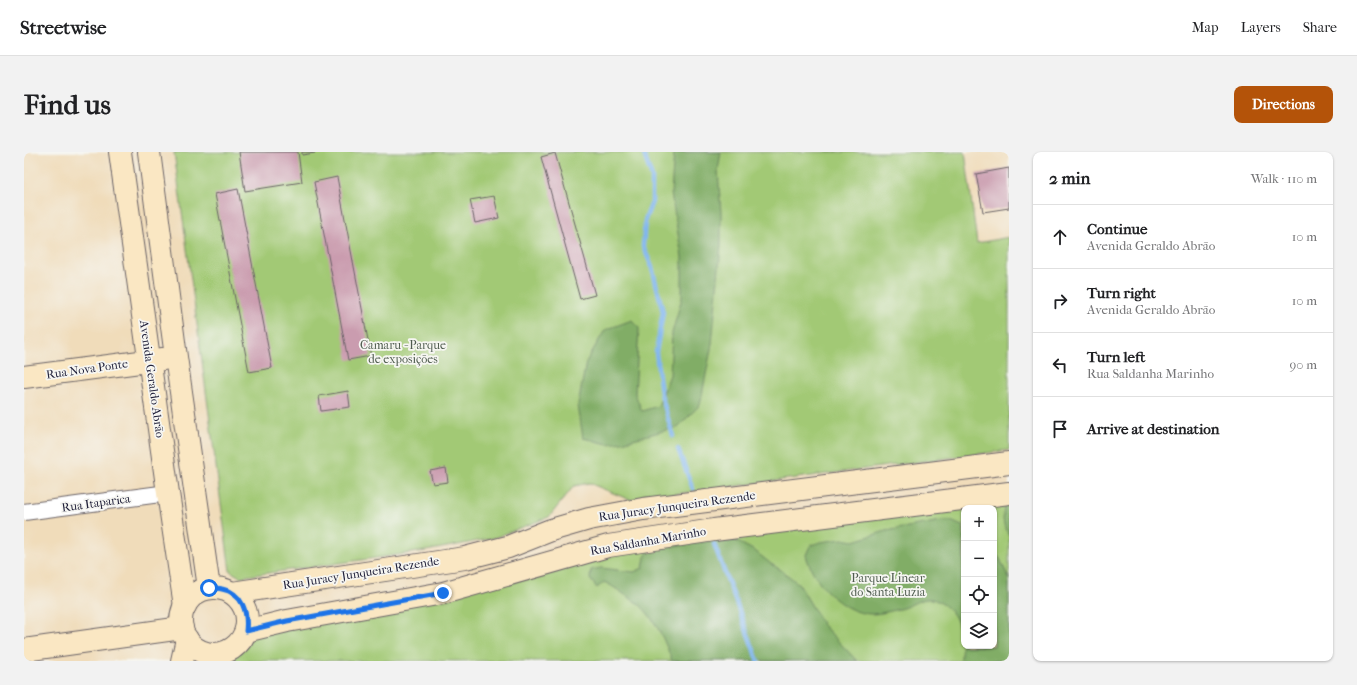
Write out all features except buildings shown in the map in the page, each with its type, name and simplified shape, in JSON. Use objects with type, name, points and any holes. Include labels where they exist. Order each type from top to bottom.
[{"type":"main road","name":"Avenida Geraldo Abrão","points":[[120,152],[185,606],[182,614],[185,634],[182,661]]},
{"type":"main road","points":[[149,152],[209,588]]},
{"type":"main road","name":"Rua Nova Ponte","points":[[24,377],[176,357]]},
{"type":"main road","name":"Rua Juracy Junqueira Rezende","points":[[232,593],[464,558],[508,547],[551,530],[589,519],[643,509],[1009,463]]},
{"type":"main road","name":"Rua Saldanha Marinho","points":[[246,631],[287,621],[443,593],[608,546],[714,530],[1009,493]]},
{"type":"main road","points":[[24,650],[185,634],[190,644],[200,651],[217,658],[232,649],[240,641],[246,631],[247,620],[245,609],[240,600],[232,593],[222,589],[209,588],[192,596],[185,606]]},
{"type":"street","name":"Rua Itaparica","points":[[24,512],[168,493]]},
{"type":"green space","name":"Camaru - Parque de exposições","points":[[174,152],[965,152],[977,243],[1009,237],[1009,450],[630,500],[589,483],[574,486],[549,517],[494,538],[426,551],[240,577],[230,571]]},
{"type":"green space","points":[[674,152],[721,152],[718,170],[721,213],[721,245],[712,344],[700,405],[678,427],[622,442],[608,444],[583,438],[578,405],[586,362],[605,330],[632,320],[639,328],[635,394],[642,411],[658,406],[670,375],[672,333],[682,298],[682,257],[671,193]]},
{"type":"green space","name":"Parque Linear do Santa Luzia","points":[[1009,493],[1009,661],[226,661],[249,635],[572,556]]},
{"type":"green space","points":[[1007,500],[1009,500],[1009,535],[1006,531],[1003,518]]},
{"type":"green space","points":[[941,521],[951,521],[961,526],[961,640],[956,619],[946,606],[938,601],[927,599],[903,608],[886,612],[875,614],[861,613],[850,609],[830,595],[815,576],[806,555],[810,546],[820,542],[842,539],[854,541],[886,531]]},
{"type":"green space","points":[[726,539],[736,541],[755,551],[799,584],[823,625],[857,661],[672,661],[651,617],[640,605],[604,582],[597,588],[590,579],[591,570],[601,568],[634,572],[643,568],[645,557],[650,549]]},
{"type":"green space","points":[[997,555],[1009,579],[1009,661],[960,661],[961,649],[997,649]]},
{"type":"waterway","points":[[643,152],[652,177],[652,202],[645,220],[643,246],[652,267],[663,312],[656,352],[661,394],[673,436]]},
{"type":"waterway","points":[[678,449],[693,489]]},
{"type":"waterway","points":[[714,544],[758,661]]},
{"type":"route","points":[[209,588],[222,589],[232,593],[240,600],[245,609],[247,620],[246,631],[287,621],[443,593]]}]
